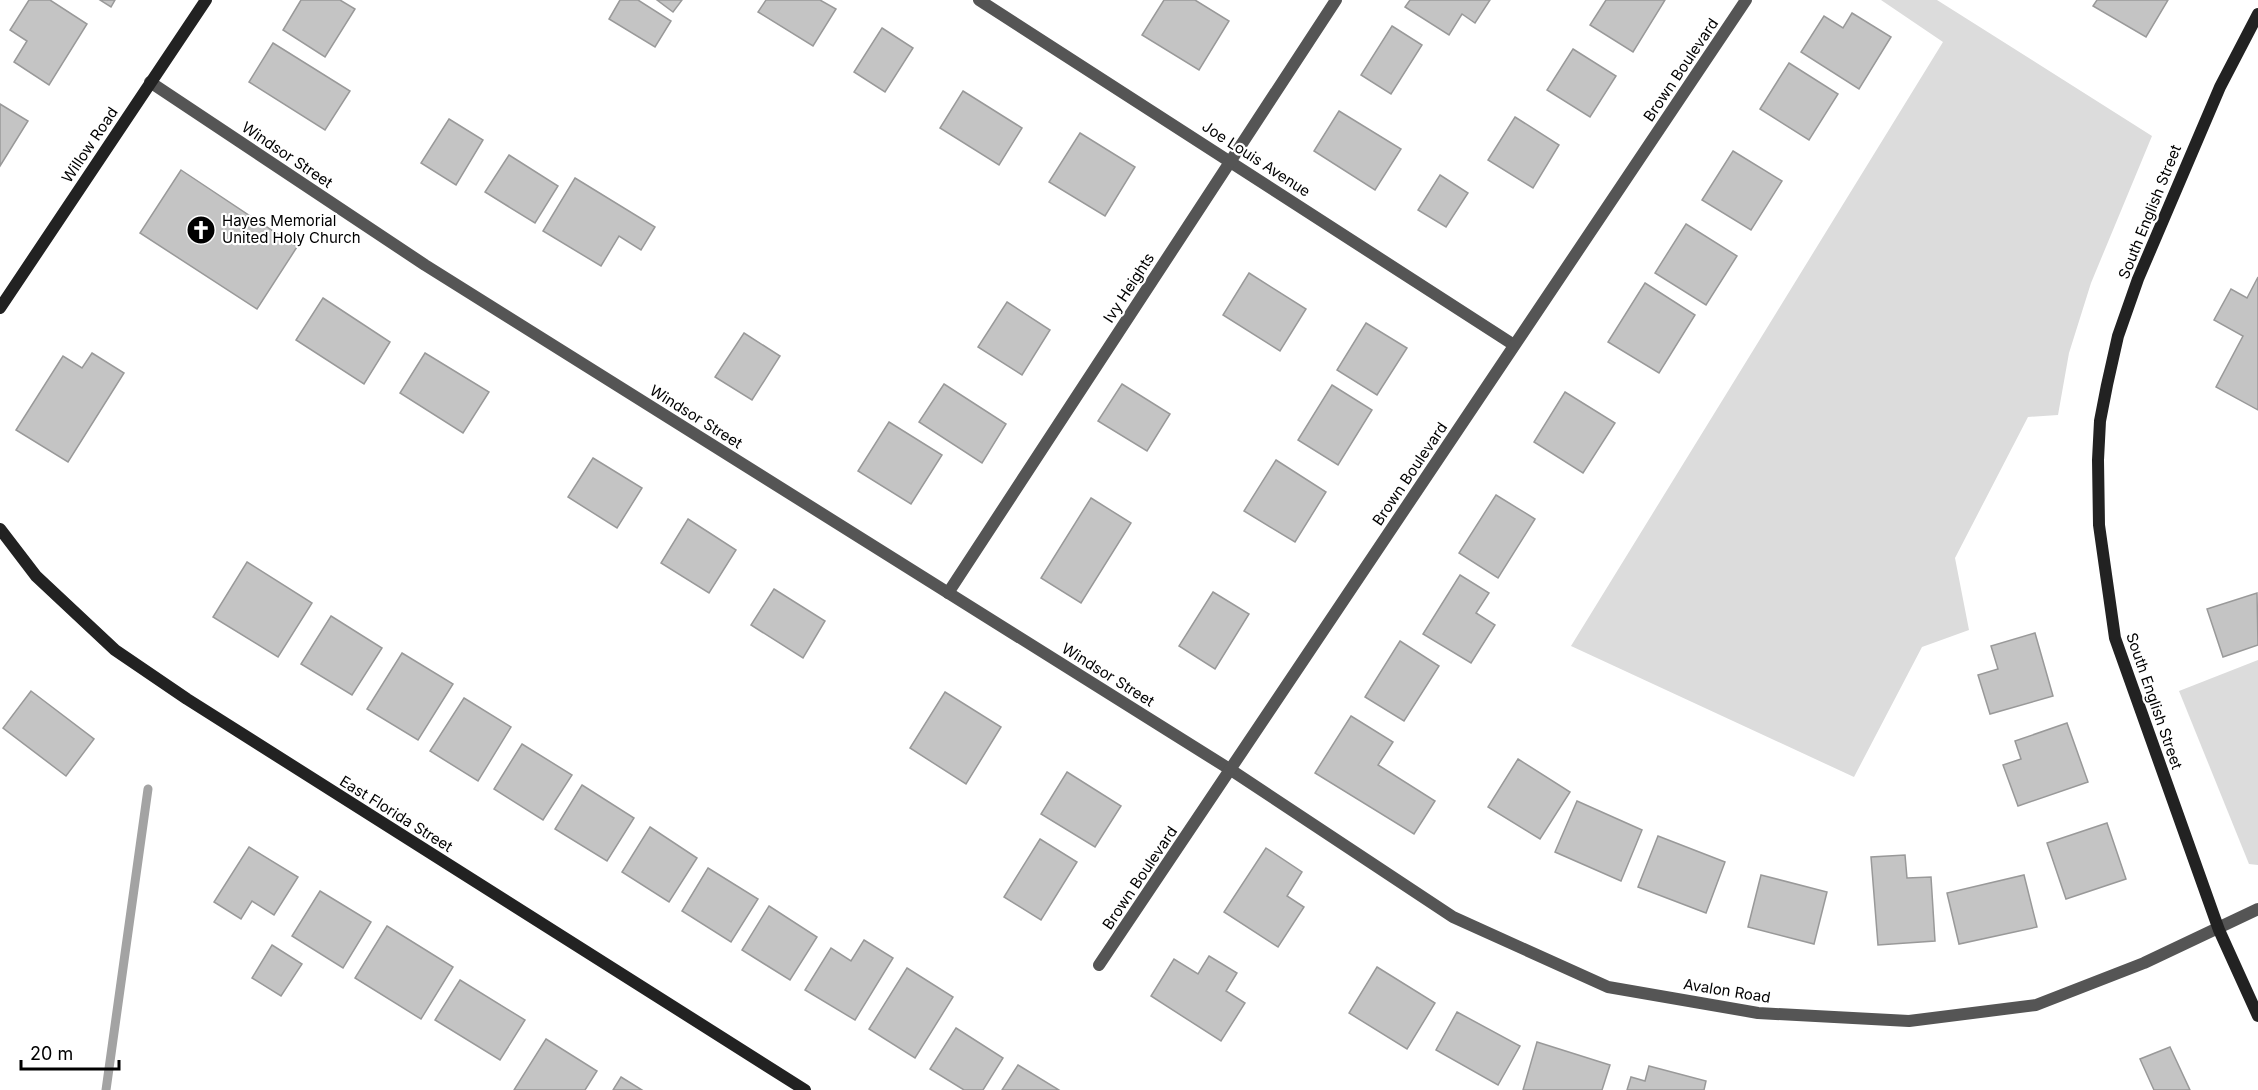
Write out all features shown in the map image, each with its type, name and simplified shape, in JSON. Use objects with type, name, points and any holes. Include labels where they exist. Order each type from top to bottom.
[{"type":"street","name":"Willow Road","points":[[0,308],[206,0]]},
{"type":"street","name":"Joe Louis Avenue","points":[[979,0],[1514,345]]},
{"type":"street","name":"Ivy Heights","points":[[948,593],[1336,0]]},
{"type":"street","name":"Brown Boulevard","points":[[1099,965],[1232,770],[1746,0]]},
{"type":"street","name":"South English Street","points":[[2258,14],[2216,97],[2138,279],[2118,336],[2107,385],[2100,421],[2098,460],[2100,525],[2115,638],[2219,930],[2258,1016]]},
{"type":"street","name":"Windsor Street","points":[[150,82],[425,265],[1232,770]]},
{"type":"street","name":"East Florida Street","points":[[0,529],[36,576],[115,650],[197,706],[805,1090]]},
{"type":"street","name":"Avalon Road","points":[[1232,770],[1453,917],[1608,987],[1758,1013],[1909,1021],[2036,1005],[2144,963],[2219,930],[2258,909]]},
{"type":"shaded area","points":[[1881,0],[1937,0],[2152,136],[2091,283],[2069,353],[2058,415],[2028,417],[1955,558],[1969,630],[1922,647],[1854,777],[1571,646],[1943,42]]},
{"type":"shaded area","points":[[2258,660],[2258,865],[2249,864],[2179,691]]},
{"type":"building","points":[[29,0],[50,0],[87,24],[49,85],[14,62],[27,41],[10,30]]},
{"type":"building","points":[[100,0],[115,0],[111,7]]},
{"type":"building","points":[[301,0],[340,0],[355,9],[325,57],[283,30]]},
{"type":"building","points":[[620,0],[638,0],[671,21],[655,47],[609,19]]},
{"type":"building","points":[[657,0],[682,0],[673,12]]},
{"type":"building","points":[[766,0],[820,0],[836,9],[813,46],[758,12]]},
{"type":"building","points":[[1164,0],[1195,0],[1229,21],[1199,70],[1142,35]]},
{"type":"building","points":[[1410,0],[1490,0],[1475,23],[1462,14],[1449,35],[1405,7]]},
{"type":"building","points":[[1606,0],[1665,0],[1633,52],[1590,25]]},
{"type":"building","points":[[2097,0],[2168,0],[2146,37],[2093,6]]},
{"type":"building","points":[[1852,13],[1891,37],[1859,89],[1801,52],[1824,16],[1843,28]]},
{"type":"building","points":[[1392,26],[1422,45],[1391,94],[1361,75]]},
{"type":"building","points":[[882,28],[913,48],[885,92],[854,72]]},
{"type":"building","points":[[273,43],[350,91],[325,130],[249,82]]},
{"type":"building","points":[[1573,49],[1616,76],[1590,117],[1547,90]]},
{"type":"building","points":[[1789,63],[1838,94],[1809,140],[1760,109]]},
{"type":"building","points":[[963,91],[1022,128],[999,165],[940,128]]},
{"type":"building","points":[[0,104],[28,121],[0,166]]},
{"type":"building","points":[[1339,111],[1401,149],[1375,190],[1314,151]]},
{"type":"building","points":[[1515,117],[1559,145],[1533,188],[1488,160]]},
{"type":"building","points":[[449,119],[483,140],[456,185],[421,163]]},
{"type":"building","points":[[1080,133],[1135,167],[1105,216],[1049,182]]},
{"type":"building","points":[[1733,151],[1782,181],[1751,230],[1702,200]]},
{"type":"building","points":[[509,155],[558,186],[535,223],[485,192]]},
{"type":"building","points":[[181,170],[297,247],[257,309],[140,233]]},
{"type":"building","points":[[1440,175],[1468,193],[1446,227],[1418,210]]},
{"type":"building","points":[[575,178],[655,227],[641,250],[619,236],[601,266],[543,231]]},
{"type":"building","points":[[1686,224],[1737,256],[1706,305],[1655,273]]},
{"type":"building","points":[[1249,273],[1306,309],[1280,351],[1223,315]]},
{"type":"building","points":[[2258,277],[2258,410],[2216,387],[2243,336],[2214,320],[2231,289],[2247,298]]},
{"type":"building","points":[[1645,283],[1695,315],[1659,373],[1608,342]]},
{"type":"building","points":[[323,298],[390,342],[364,384],[296,340]]},
{"type":"building","points":[[1007,302],[1050,330],[1022,375],[978,347]]},
{"type":"building","points":[[1366,323],[1407,348],[1377,395],[1337,370]]},
{"type":"building","points":[[744,333],[780,356],[752,400],[715,377]]},
{"type":"building","points":[[92,353],[124,373],[68,462],[16,430],[63,356],[82,368]]},
{"type":"building","points":[[425,353],[489,392],[463,433],[400,393]]},
{"type":"building","points":[[944,384],[1006,424],[982,463],[919,422]]},
{"type":"building","points":[[1122,384],[1170,414],[1147,451],[1098,421]]},
{"type":"building","points":[[1332,385],[1372,410],[1338,465],[1298,440]]},
{"type":"building","points":[[1565,392],[1615,423],[1583,473],[1534,442]]},
{"type":"building","points":[[889,422],[942,455],[911,504],[858,471]]},
{"type":"building","points":[[593,458],[642,488],[617,528],[568,497]]},
{"type":"building","points":[[1276,460],[1326,492],[1295,542],[1244,511]]},
{"type":"building","points":[[1496,495],[1535,519],[1498,578],[1459,553]]},
{"type":"building","points":[[1091,498],[1131,523],[1081,603],[1041,578]]},
{"type":"building","points":[[688,519],[736,550],[709,593],[661,563]]},
{"type":"building","points":[[247,562],[312,603],[278,657],[213,617]]},
{"type":"building","points":[[1460,575],[1489,593],[1476,613],[1495,625],[1471,663],[1423,634]]},
{"type":"building","points":[[774,589],[825,621],[803,658],[751,625]]},
{"type":"building","points":[[1213,592],[1249,614],[1215,669],[1179,646]]},
{"type":"building","points":[[2257,593],[2258,645],[2223,657],[2207,609]]},
{"type":"building","points":[[331,616],[382,648],[352,695],[301,664]]},
{"type":"building","points":[[2035,633],[2053,696],[1990,714],[1978,675],[1998,669],[1991,646]]},
{"type":"building","points":[[1400,641],[1439,666],[1404,721],[1365,697]]},
{"type":"building","points":[[402,653],[453,684],[418,740],[367,709]]},
{"type":"building","points":[[31,691],[94,739],[66,776],[3,728]]},
{"type":"building","points":[[945,692],[1001,727],[966,784],[910,748]]},
{"type":"building","points":[[464,698],[511,727],[478,781],[430,751]]},
{"type":"building","points":[[1351,716],[1393,742],[1378,765],[1435,801],[1414,834],[1315,773]]},
{"type":"building","points":[[2067,723],[2088,782],[2018,806],[2003,765],[2021,759],[2015,741]]},
{"type":"building","points":[[522,744],[572,775],[543,820],[494,789]]},
{"type":"building","points":[[1518,759],[1570,792],[1540,839],[1488,807]]},
{"type":"building","points":[[1067,772],[1121,806],[1095,847],[1041,814]]},
{"type":"building","points":[[582,785],[634,818],[607,861],[555,829]]},
{"type":"building","points":[[1577,801],[1642,830],[1621,881],[1555,852]]},
{"type":"building","points":[[2107,823],[2126,879],[2066,899],[2047,843]]},
{"type":"building","points":[[650,827],[697,858],[669,902],[622,872]]},
{"type":"building","points":[[1658,836],[1725,862],[1706,913],[1638,887]]},
{"type":"building","points":[[1040,839],[1077,862],[1041,920],[1004,897]]},
{"type":"building","points":[[249,847],[298,877],[274,915],[252,901],[241,919],[214,902]]},
{"type":"building","points":[[1266,848],[1302,872],[1287,896],[1304,907],[1278,947],[1224,912]]},
{"type":"building","points":[[1905,855],[1907,878],[1931,877],[1935,941],[1878,945],[1871,857]]},
{"type":"building","points":[[708,868],[758,899],[731,942],[682,911]]},
{"type":"building","points":[[1761,875],[1827,892],[1814,944],[1748,927]]},
{"type":"building","points":[[2024,875],[2037,927],[1959,944],[1947,893]]},
{"type":"building","points":[[320,891],[371,922],[343,968],[292,936]]},
{"type":"building","points":[[769,906],[817,937],[790,980],[742,950]]},
{"type":"building","points":[[387,926],[453,967],[421,1019],[355,978]]},
{"type":"building","points":[[864,940],[893,958],[855,1020],[805,990],[831,948],[851,961]]},
{"type":"building","points":[[272,945],[302,964],[281,996],[252,978]]},
{"type":"building","points":[[1209,956],[1237,973],[1226,991],[1245,1003],[1221,1041],[1151,996],[1174,959],[1198,974]]},
{"type":"building","points":[[1377,967],[1435,1003],[1407,1049],[1349,1013]]},
{"type":"building","points":[[907,968],[953,997],[915,1058],[869,1029]]},
{"type":"building","points":[[460,980],[525,1020],[500,1060],[435,1020]]},
{"type":"building","points":[[1457,1012],[1520,1046],[1498,1085],[1436,1050]]},
{"type":"building","points":[[956,1028],[1003,1058],[983,1090],[964,1090],[930,1069]]},
{"type":"building","points":[[546,1039],[597,1071],[585,1090],[514,1090]]},
{"type":"building","points":[[1537,1042],[1610,1065],[1602,1090],[1523,1090]]},
{"type":"building","points":[[2170,1047],[2190,1090],[2154,1090],[2140,1059]]},
{"type":"building","points":[[1018,1065],[1059,1090],[1002,1090]]},
{"type":"building","points":[[1649,1066],[1706,1081],[1704,1090],[1627,1090],[1631,1077],[1645,1081]]},
{"type":"building","points":[[621,1077],[642,1090],[613,1090]]},
{"type":"waterway","points":[[106,1090],[148,789]]},
{"type":"place","name":"Hayes Memorial United Holy Church","points":[[201,230]]}]
